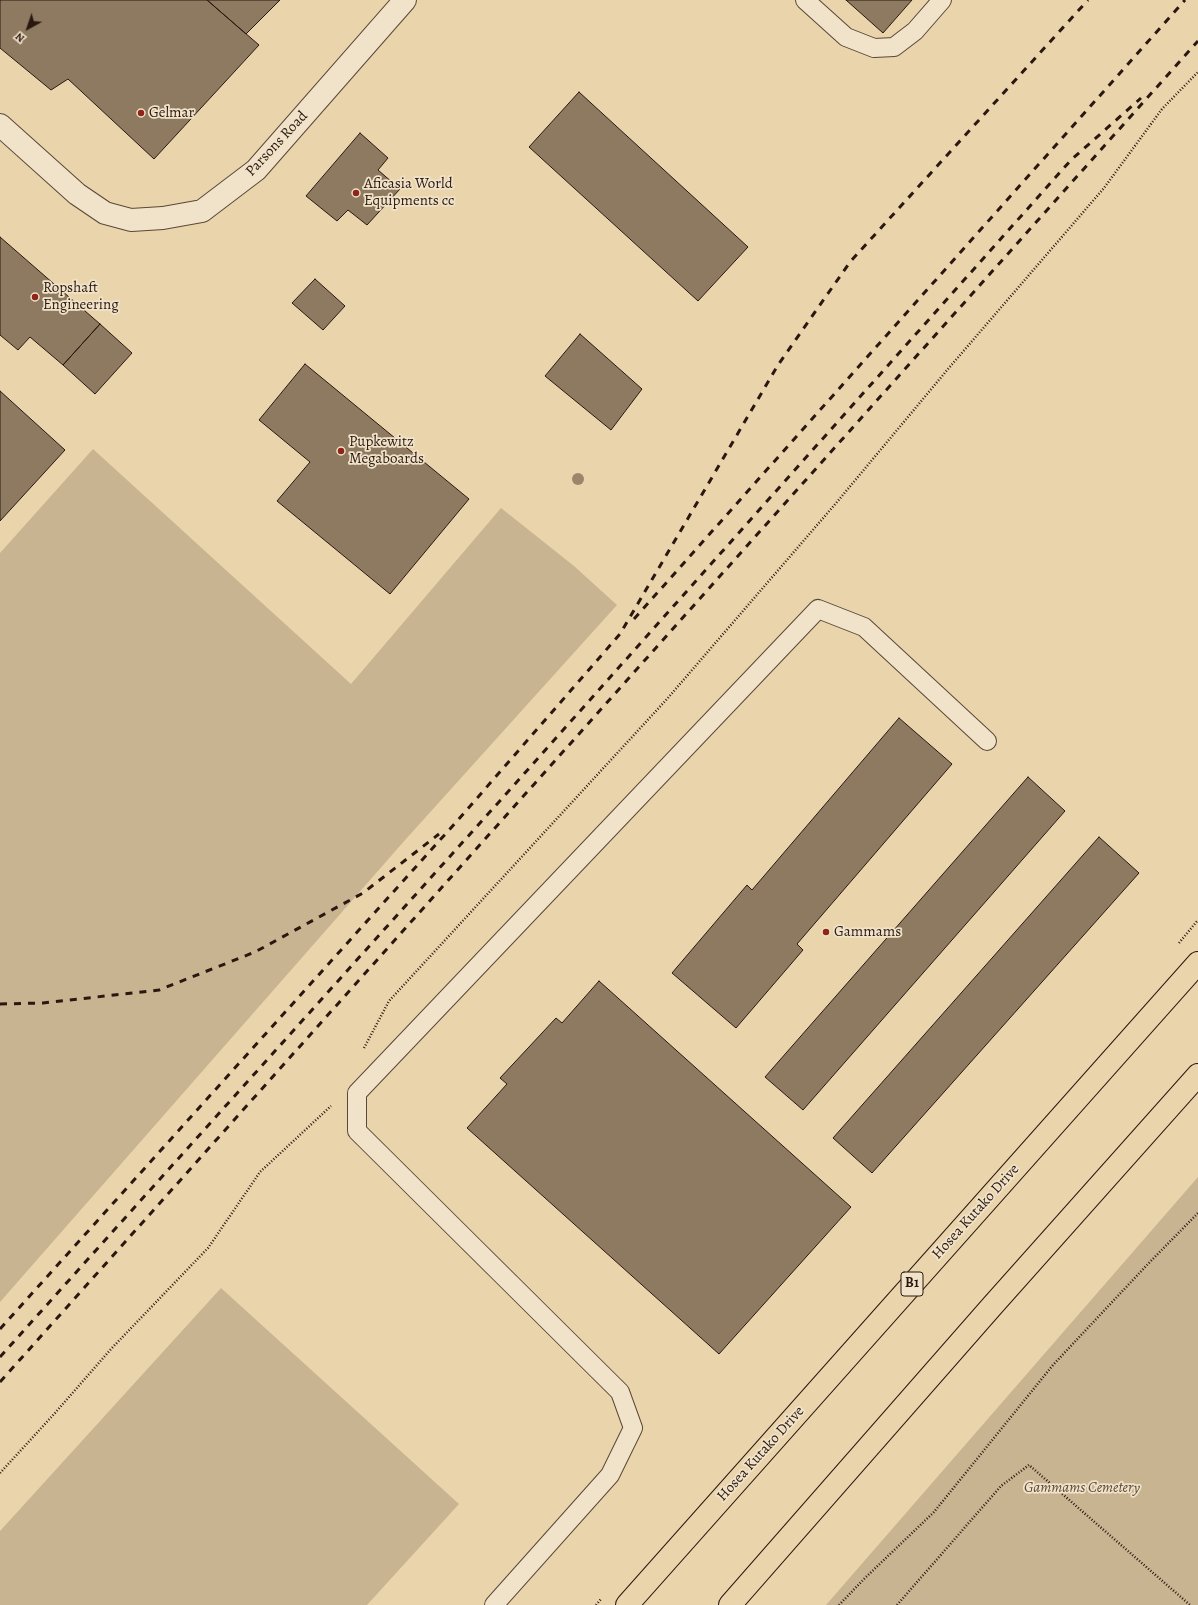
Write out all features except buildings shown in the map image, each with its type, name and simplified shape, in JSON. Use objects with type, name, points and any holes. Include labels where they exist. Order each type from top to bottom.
[{"type":"main road","name":"Hosea Kutako Drive","points":[[627,1605],[1198,963]]},
{"type":"main road","points":[[730,1605],[993,1305],[1198,1076]]},
{"type":"street","name":"Parsons Road","points":[[0,125],[77,194],[105,213],[130,220],[163,218],[202,211],[256,170],[405,0]]},
{"type":"lane","points":[[805,0],[846,37],[874,48],[894,47],[915,31],[942,0]]},
{"type":"lane","points":[[494,1605],[610,1475],[632,1428],[620,1392],[357,1131],[357,1093],[818,609],[864,627],[986,741]]},
{"type":"path","points":[[364,1048],[389,1001],[672,693],[837,502],[948,369],[1104,188],[1162,109],[1198,72]]},
{"type":"path","points":[[0,1473],[111,1349],[208,1248],[260,1172],[336,1101]]},
{"type":"path","points":[[839,1605],[934,1512],[1053,1365],[1198,1213]]},
{"type":"path","points":[[897,1605],[1001,1486],[1029,1465],[1190,1605]]},
{"type":"green space","points":[[93,449],[351,684],[501,508],[574,566],[617,605],[406,839],[0,1302],[0,553]]},
{"type":"green space","name":"Gammams Cemetery","points":[[1198,1177],[1198,1605],[826,1605]]},
{"type":"green space","points":[[221,1288],[459,1504],[367,1605],[0,1605],[0,1531]]},
{"type":"railway","points":[[0,1329],[458,820],[620,634],[778,365],[850,262],[1088,0]]},
{"type":"railway","points":[[634,619],[1185,0]]},
{"type":"railway","points":[[0,1382],[1198,41]]},
{"type":"railway","points":[[0,1357],[515,784],[1071,160],[1141,98]]},
{"type":"railway","points":[[0,1004],[43,1003],[159,990],[255,952],[363,893],[439,834]]},
{"type":"place","name":"Gelmar","points":[[141,113]]},
{"type":"place","name":"Aficasia World Equipments cc","points":[[356,193]]},
{"type":"place","name":"Ropshaft Engineering","points":[[35,297]]},
{"type":"place","name":"Pupkewitz Megaboards","points":[[341,451]]},
{"type":"place","name":"Gammams","points":[[826,932]]}]
